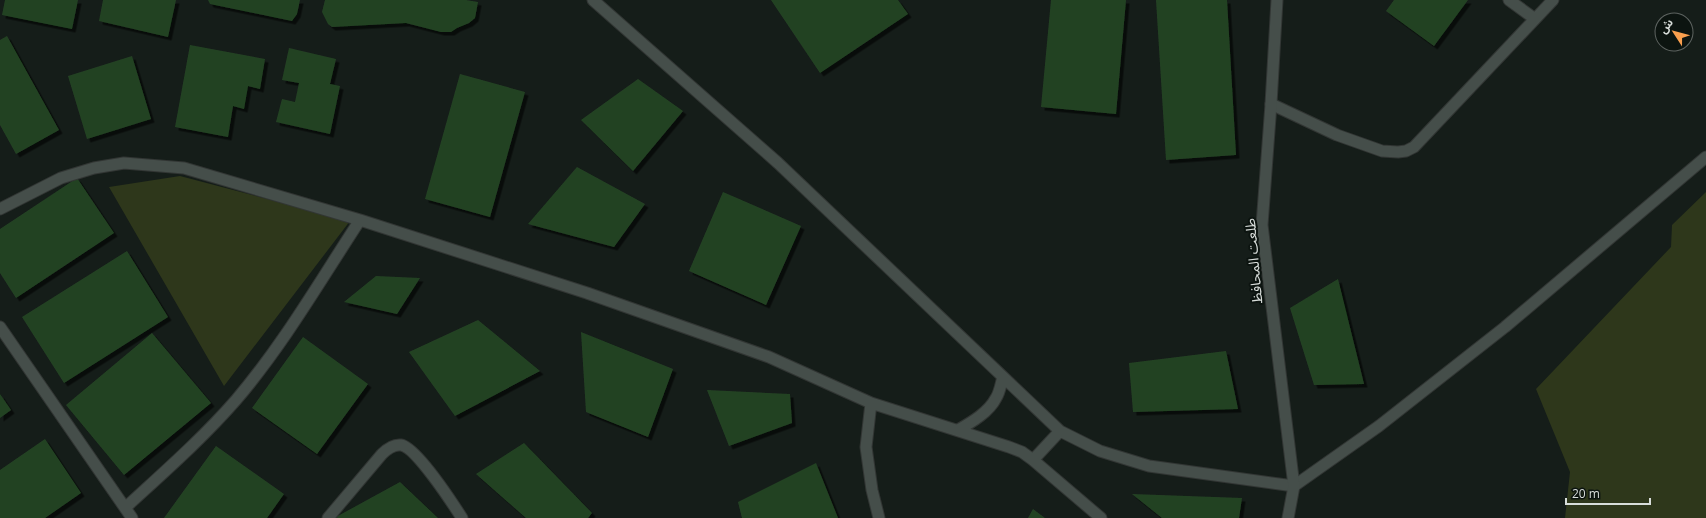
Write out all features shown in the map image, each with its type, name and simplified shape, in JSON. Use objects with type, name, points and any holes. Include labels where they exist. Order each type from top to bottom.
[{"type":"street","points":[[593,0],[778,164],[1060,431],[1100,451],[1149,466],[1294,486],[1379,426],[1499,331],[1706,156]]},
{"type":"street","name":"طلعت المحافظ","points":[[1277,0],[1262,225],[1294,486],[1288,518]]},
{"type":"street","points":[[1509,0],[1535,19]]},
{"type":"street","points":[[1271,104],[1337,135],[1382,151],[1406,151],[1414,147],[1553,0]]},
{"type":"street","points":[[0,209],[60,178],[94,168],[124,163],[184,168],[360,220],[587,293],[769,357],[871,403],[1009,447],[1033,460],[1101,518]]},
{"type":"street","points":[[125,508],[197,442],[236,400],[272,353],[360,220]]},
{"type":"street","points":[[0,327],[132,518]]},
{"type":"street","points":[[958,430],[972,423],[990,406],[997,397],[1003,377]]},
{"type":"street","points":[[871,403],[866,447],[872,490],[879,518]]},
{"type":"street","points":[[1033,460],[1060,431]]},
{"type":"street","points":[[328,518],[382,454],[391,447],[401,445],[409,450],[425,467],[462,518]]},
{"type":"green space","points":[[180,176],[350,221],[224,386],[109,187]]},
{"type":"green space","points":[[1706,192],[1706,518],[1565,518],[1570,472],[1536,389],[1671,247],[1672,225]]},
{"type":"building","points":[[5,0],[78,0],[72,29],[2,15]]},
{"type":"building","points":[[103,0],[176,0],[168,37],[99,21]]},
{"type":"building","points":[[208,0],[300,0],[297,14],[292,21],[210,4]]},
{"type":"building","points":[[325,0],[466,0],[478,2],[475,18],[469,23],[451,32],[441,32],[406,23],[332,27],[328,24],[322,12]]},
{"type":"building","points":[[771,0],[898,0],[908,14],[820,73]]},
{"type":"building","points":[[1051,0],[1126,0],[1116,114],[1041,107]]},
{"type":"building","points":[[1156,0],[1227,0],[1236,155],[1166,160]]},
{"type":"building","points":[[1394,0],[1468,0],[1434,46],[1386,11]]},
{"type":"building","points":[[7,36],[59,130],[16,154],[0,125],[0,40]]},
{"type":"building","points":[[190,45],[265,59],[260,89],[248,86],[244,109],[233,106],[228,137],[175,127]]},
{"type":"building","points":[[289,48],[336,59],[330,84],[340,86],[330,134],[276,122],[282,99],[295,102],[299,83],[282,80]]},
{"type":"building","points":[[132,56],[151,119],[87,139],[68,76]]},
{"type":"building","points":[[460,74],[525,92],[490,217],[425,199]]},
{"type":"building","points":[[638,79],[683,111],[633,171],[581,120]]},
{"type":"building","points":[[577,167],[645,204],[614,247],[528,224]]},
{"type":"building","points":[[77,178],[114,233],[16,298],[0,273],[0,229]]},
{"type":"building","points":[[723,192],[801,226],[766,305],[689,271]]},
{"type":"building","points":[[127,251],[168,317],[64,383],[22,317]]},
{"type":"building","points":[[376,276],[420,278],[397,314],[344,302]]},
{"type":"building","points":[[1338,279],[1364,384],[1314,385],[1290,308]]},
{"type":"building","points":[[478,320],[540,371],[455,416],[409,352]]},
{"type":"building","points":[[581,332],[673,369],[648,437],[586,412]]},
{"type":"building","points":[[152,333],[211,403],[124,475],[66,405]]},
{"type":"building","points":[[303,337],[368,384],[317,454],[252,408]]},
{"type":"building","points":[[1226,351],[1238,409],[1133,412],[1129,363]]},
{"type":"building","points":[[707,390],[790,394],[792,423],[729,446]]},
{"type":"building","points":[[0,394],[11,410],[0,418]]},
{"type":"building","points":[[45,439],[81,493],[45,518],[0,518],[0,470]]},
{"type":"building","points":[[524,443],[592,513],[588,518],[526,518],[476,474]]},
{"type":"building","points":[[216,446],[284,494],[267,518],[164,518]]},
{"type":"building","points":[[816,463],[838,518],[742,518],[738,502]]},
{"type":"building","points":[[400,482],[438,518],[336,517]]},
{"type":"building","points":[[1132,494],[1242,498],[1239,518],[1162,518]]},
{"type":"building","points":[[1033,509],[1045,518],[1028,518]]}]
